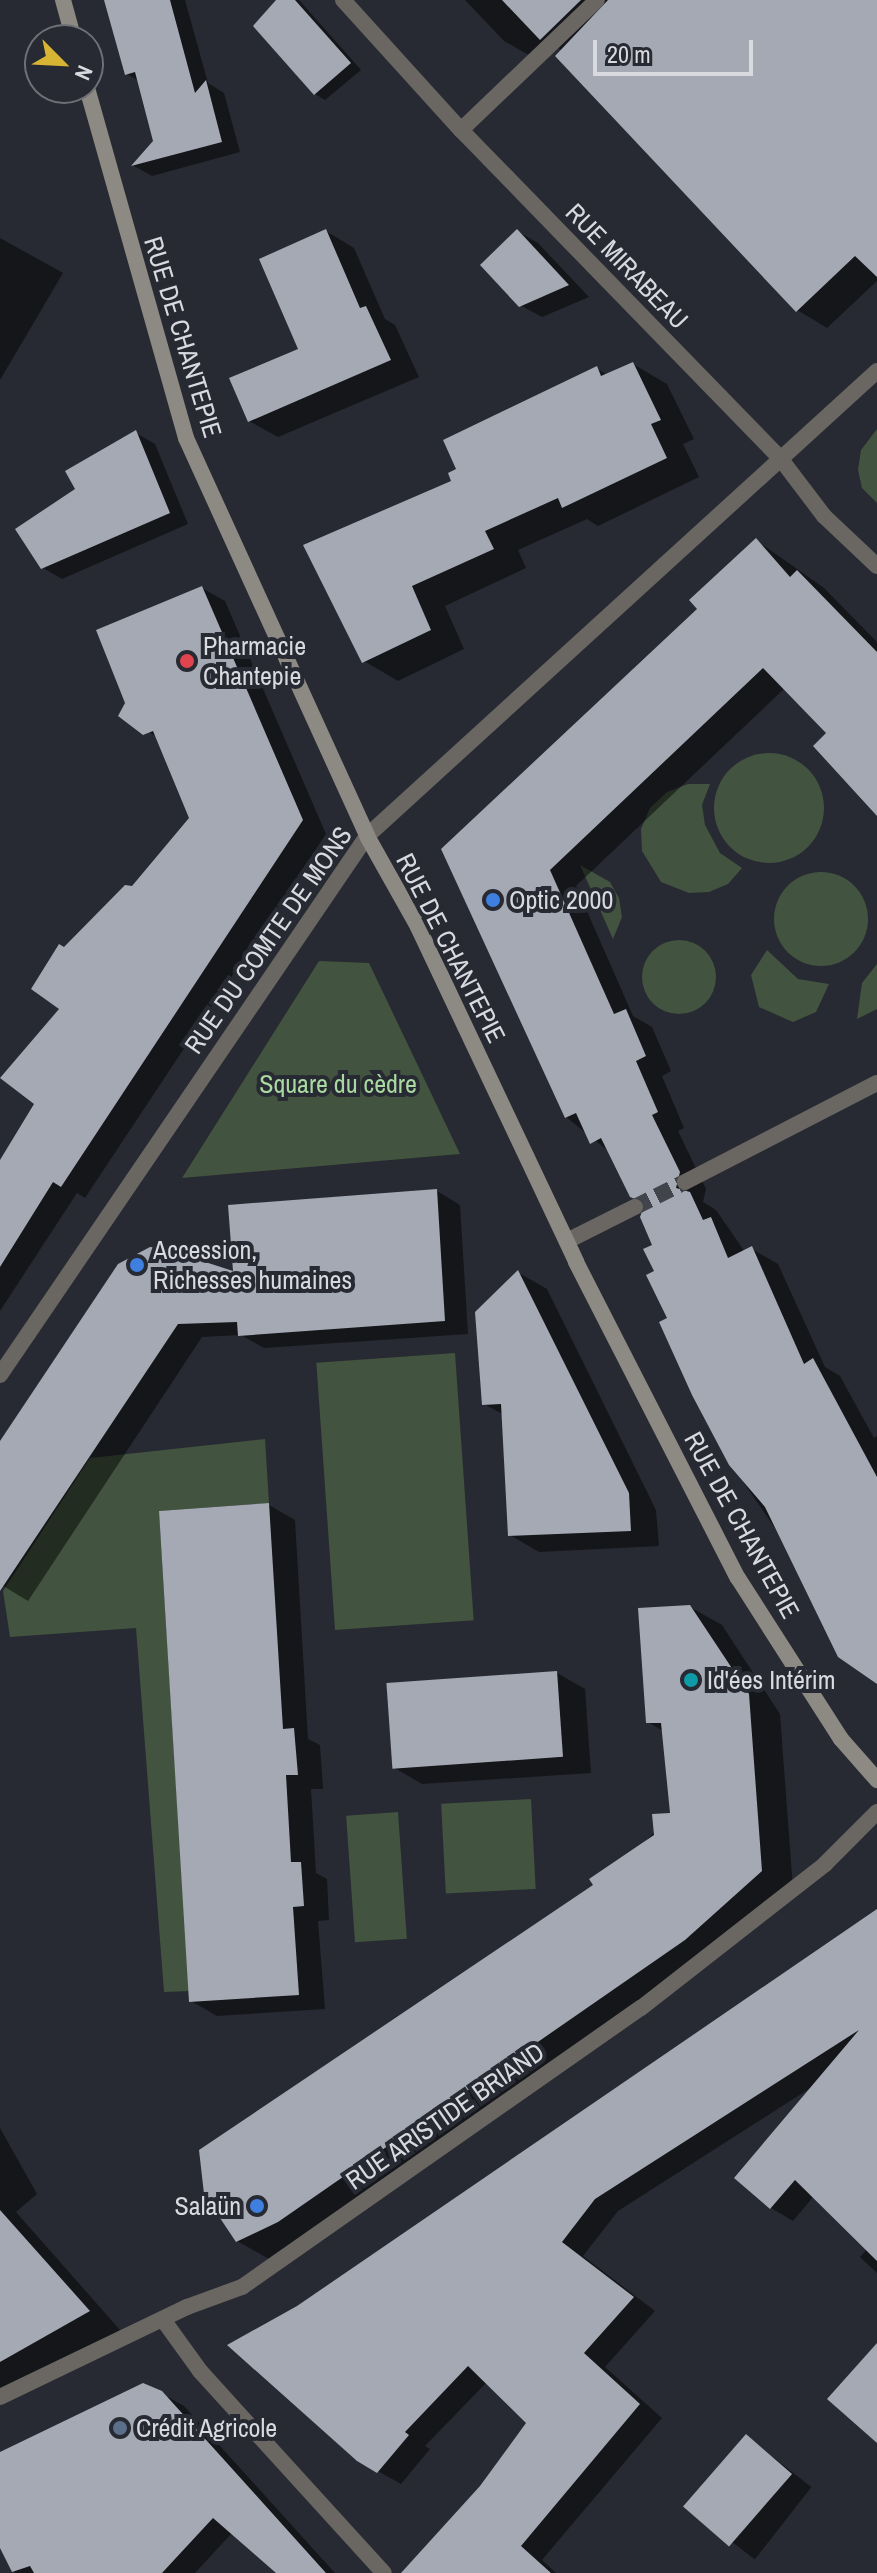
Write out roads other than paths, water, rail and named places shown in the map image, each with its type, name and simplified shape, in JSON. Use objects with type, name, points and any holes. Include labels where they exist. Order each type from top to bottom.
[{"type":"street","points":[[63,0],[70,24]]},
{"type":"street","name":"RUE MIRABEAU","points":[[343,0],[461,130],[780,458],[824,516],[877,566]]},
{"type":"street","points":[[461,130],[597,0]]},
{"type":"street","name":"RUE DE CHANTEPIE","points":[[92,104],[186,438],[367,836],[418,927],[567,1241],[738,1578],[841,1739],[877,1780]]},
{"type":"street","name":"RUE DU COMTE DE MONS","points":[[0,1375],[367,836],[877,371]]},
{"type":"street","points":[[685,1182],[877,1083]]},
{"type":"street","points":[[567,1241],[635,1207]]},
{"type":"street","name":"RUE ARISTIDE BRIAND","points":[[0,2397],[242,2287],[641,2008],[825,1864],[877,1812]]},
{"type":"street","points":[[164,2321],[200,2371],[384,2573]]},
{"type":"tunnel","points":[[635,1207],[685,1182]]},
{"type":"place","name":"Pharmacie Chantepie","points":[[187,661]]},
{"type":"place","name":"Optic 2000","points":[[493,900]]},
{"type":"place","name":"Accession, Richesses humaines","points":[[137,1265]]},
{"type":"place","name":"Id'ées Intérim","points":[[691,1680]]},
{"type":"place","name":"Salaün","points":[[257,2206]]},
{"type":"place","name":"Crédit Agricole","points":[[120,2428]]},
{"type":"park label","name":"Square du cèdre","points":[[338,1084]]}]
